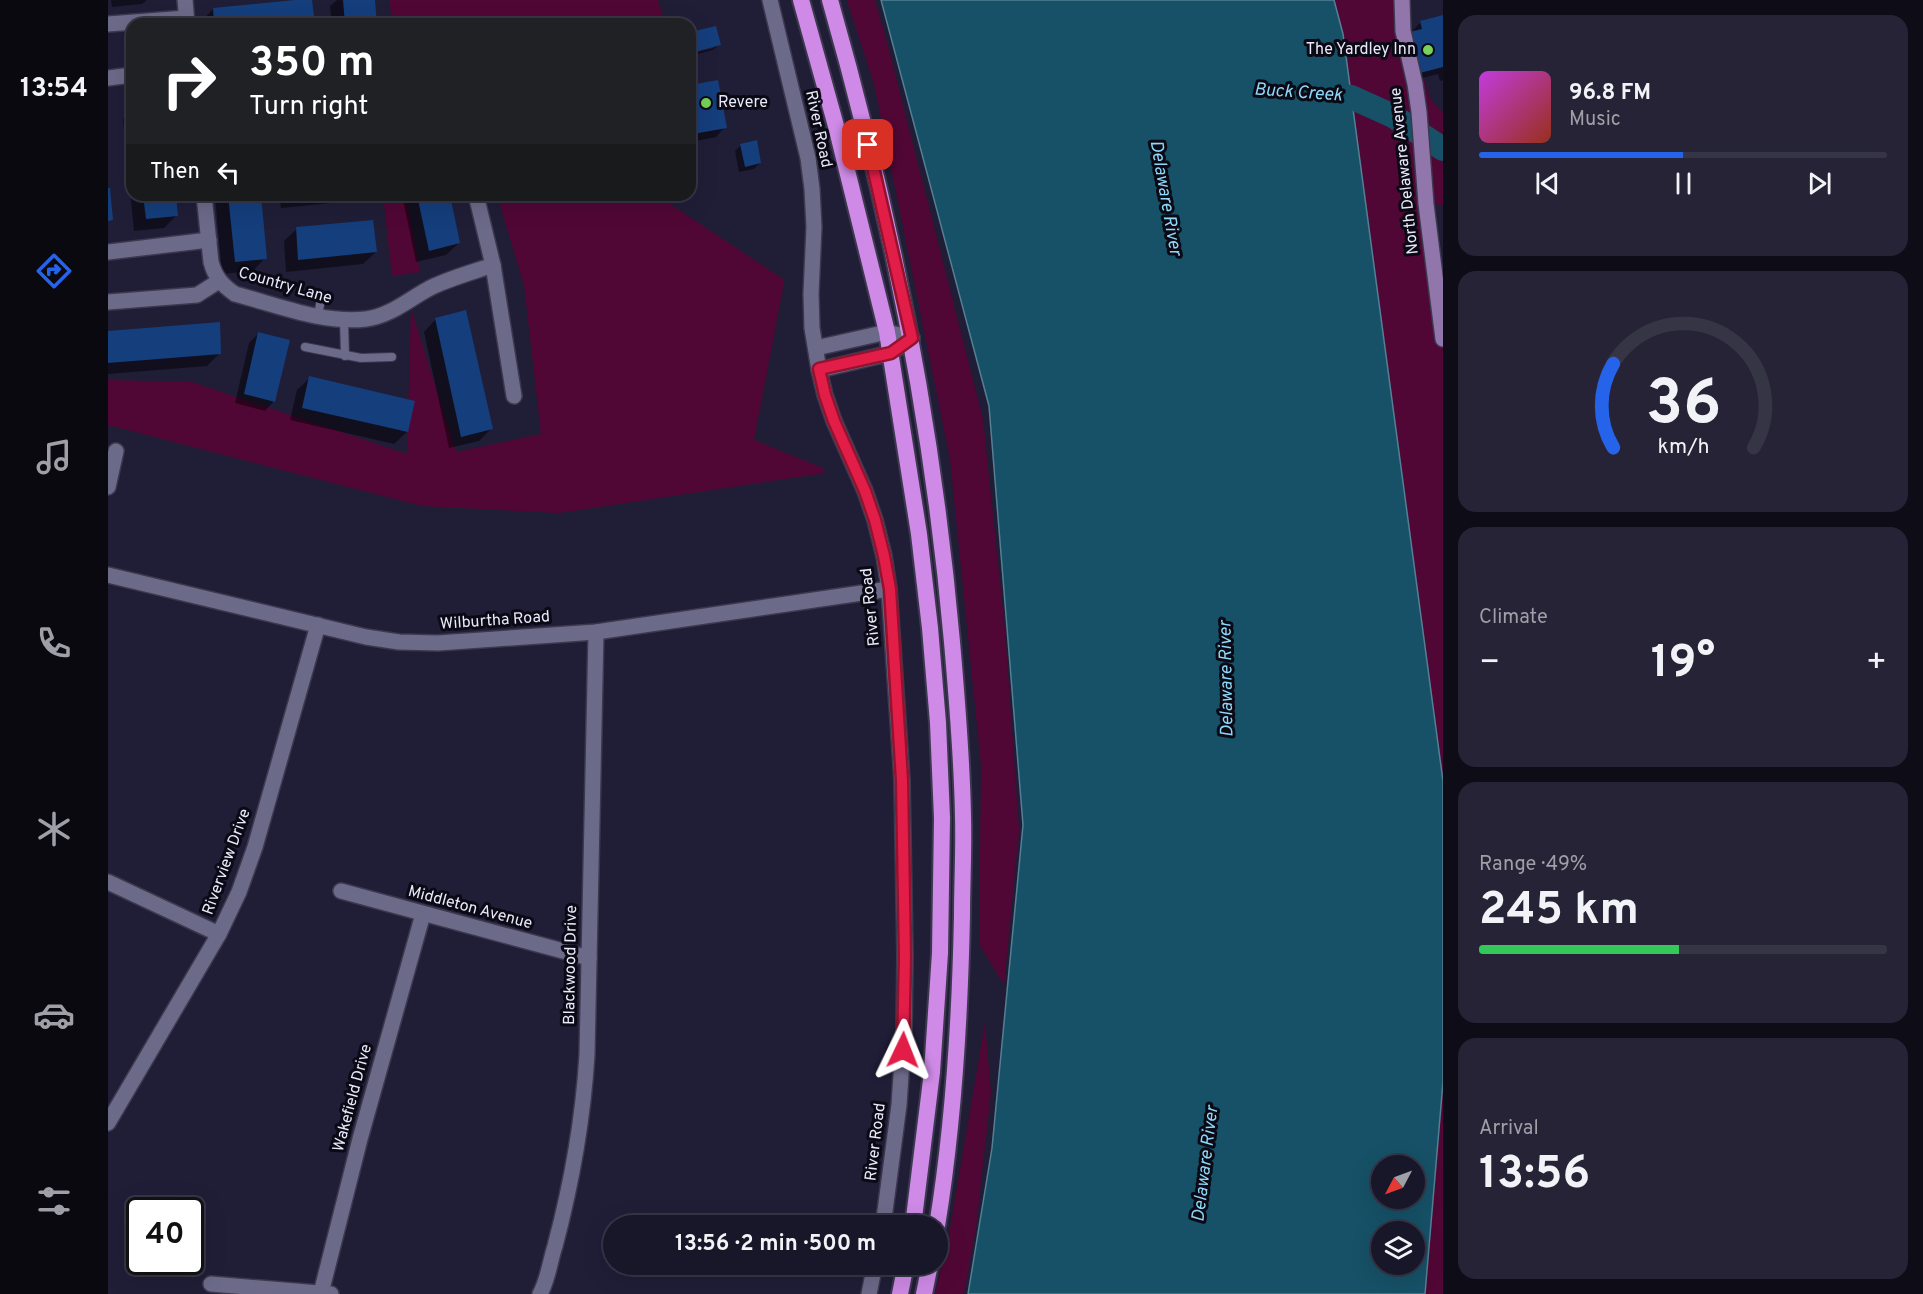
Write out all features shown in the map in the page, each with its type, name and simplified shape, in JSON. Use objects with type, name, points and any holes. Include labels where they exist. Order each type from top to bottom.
[{"type":"highway","name":"River Road","points":[[801,0],[836,126],[887,332],[919,534],[930,628],[938,723],[942,818],[937,1005],[925,1139],[915,1215]]},
{"type":"highway","points":[[830,0],[878,185],[912,338],[947,590],[957,704],[963,818],[961,970],[957,1057],[939,1215]]},
{"type":"highway","points":[[900,1294],[904,1275]]},
{"type":"highway","points":[[924,1294],[928,1275]]},
{"type":"main road","name":"North Delaware Avenue","points":[[1402,0],[1403,31],[1415,84],[1438,266],[1443,339]]},
{"type":"street","points":[[185,0],[187,18]]},
{"type":"street","name":"River Road","points":[[770,0],[808,158],[814,227],[812,328],[819,369],[834,421],[865,491],[875,520],[890,589],[902,780],[905,978],[899,1105],[884,1215]]},
{"type":"street","points":[[108,24],[126,23]]},
{"type":"street","points":[[108,78],[126,76]]},
{"type":"street","name":"Country Lane","points":[[205,201],[211,262],[219,281],[235,294],[318,316],[345,320],[368,319],[384,314],[434,286],[493,265]]},
{"type":"street","points":[[477,201],[493,265],[514,396]]},
{"type":"street","points":[[108,252],[209,240]]},
{"type":"street","points":[[108,302],[197,295],[219,281]]},
{"type":"street","points":[[816,348],[887,332],[912,338]]},
{"type":"street","points":[[819,369],[891,353],[912,338]]},
{"type":"street","points":[[108,487],[116,451]]},
{"type":"street","name":"Wilburtha Road","points":[[108,575],[366,637],[399,642],[430,643],[597,632],[890,589]]},
{"type":"street","name":"Riverview Drive","points":[[108,1123],[219,934],[239,892],[255,847],[318,625]]},
{"type":"street","name":"Blackwood Drive","points":[[540,1294],[565,1209],[580,1132],[587,1054],[597,632]]},
{"type":"street","points":[[108,882],[219,934]]},
{"type":"street","name":"Middleton Avenue","points":[[341,891],[589,958]]},
{"type":"street","name":"Wakefield Drive","points":[[326,1293],[360,1139],[423,914]]},
{"type":"street","points":[[869,1294],[873,1275]]},
{"type":"street","points":[[211,1284],[326,1293]]},
{"type":"lane","points":[[318,316],[321,299]]},
{"type":"lane","points":[[345,320],[345,357]]},
{"type":"lane","points":[[305,347],[345,357],[392,357]]},
{"type":"shaded area","points":[[389,0],[658,0],[663,18],[392,18]]},
{"type":"shaded area","points":[[847,0],[875,0],[983,419],[1005,630],[1019,830],[1004,985],[979,944],[981,765],[950,459],[874,84]]},
{"type":"shaded area","points":[[1334,0],[1402,0],[1408,83],[1424,79],[1431,100],[1443,113],[1443,205],[1427,204],[1443,341],[1443,781],[1343,34]]},
{"type":"shaded area","points":[[384,201],[407,201],[420,272],[392,276]]},
{"type":"shaded area","points":[[499,201],[669,201],[670,204],[783,279],[754,440],[823,468],[825,473],[559,513],[422,506],[108,425],[108,380],[192,382],[407,454],[411,308],[456,452],[541,434],[524,285]]},
{"type":"shaded area","points":[[985,1023],[991,1092],[976,1227],[964,1294],[935,1294],[939,1275],[948,1275],[950,1228]]},
{"type":"shaded area","points":[[1443,1082],[1443,1294],[1425,1294]]},
{"type":"water","name":"Delaware River","points":[[881,0],[1334,0],[1343,34],[1443,781],[1443,1082],[1425,1294],[968,1294],[992,1148],[1023,825],[989,406]]},
{"type":"building","points":[[312,0],[314,18],[214,18],[213,8]]},
{"type":"building","points":[[343,0],[375,0],[376,18],[344,18]]},
{"type":"building","name":"The Yardley Inn","points":[[1443,15],[1443,67],[1420,73],[1409,32],[1422,29],[1420,21]]},
{"type":"building","points":[[716,26],[721,45],[696,51],[696,31]]},
{"type":"building","name":"Revere","points":[[718,80],[727,128],[696,133],[696,84]]},
{"type":"building","points":[[757,140],[761,163],[745,167],[740,144]]},
{"type":"building","points":[[108,188],[110,188],[113,220],[108,221]]},
{"type":"building","points":[[144,201],[177,201],[178,216],[146,219]]},
{"type":"building","points":[[229,201],[262,201],[267,259],[235,262]]},
{"type":"building","points":[[418,201],[451,201],[460,243],[429,251]]},
{"type":"building","points":[[373,220],[377,252],[298,260],[296,227]]},
{"type":"building","points":[[466,310],[493,429],[461,437],[435,318]]},
{"type":"building","points":[[220,322],[221,354],[108,363],[108,331]]},
{"type":"building","points":[[258,332],[290,340],[275,402],[244,394]]},
{"type":"building","points":[[309,376],[415,401],[408,432],[302,408]]},
{"type":"waterway","name":"Buck Creek","points":[[1319,95],[1351,97],[1393,116],[1443,149]]},
{"type":"place","name":"The Yardley Inn","points":[[1428,50]]},
{"type":"place","name":"Revere","points":[[706,103]]},
{"type":"route","points":[[868,145],[912,338],[891,353],[819,369],[834,421],[851,457],[875,520],[890,589],[902,780],[905,957],[903,1050]]}]
